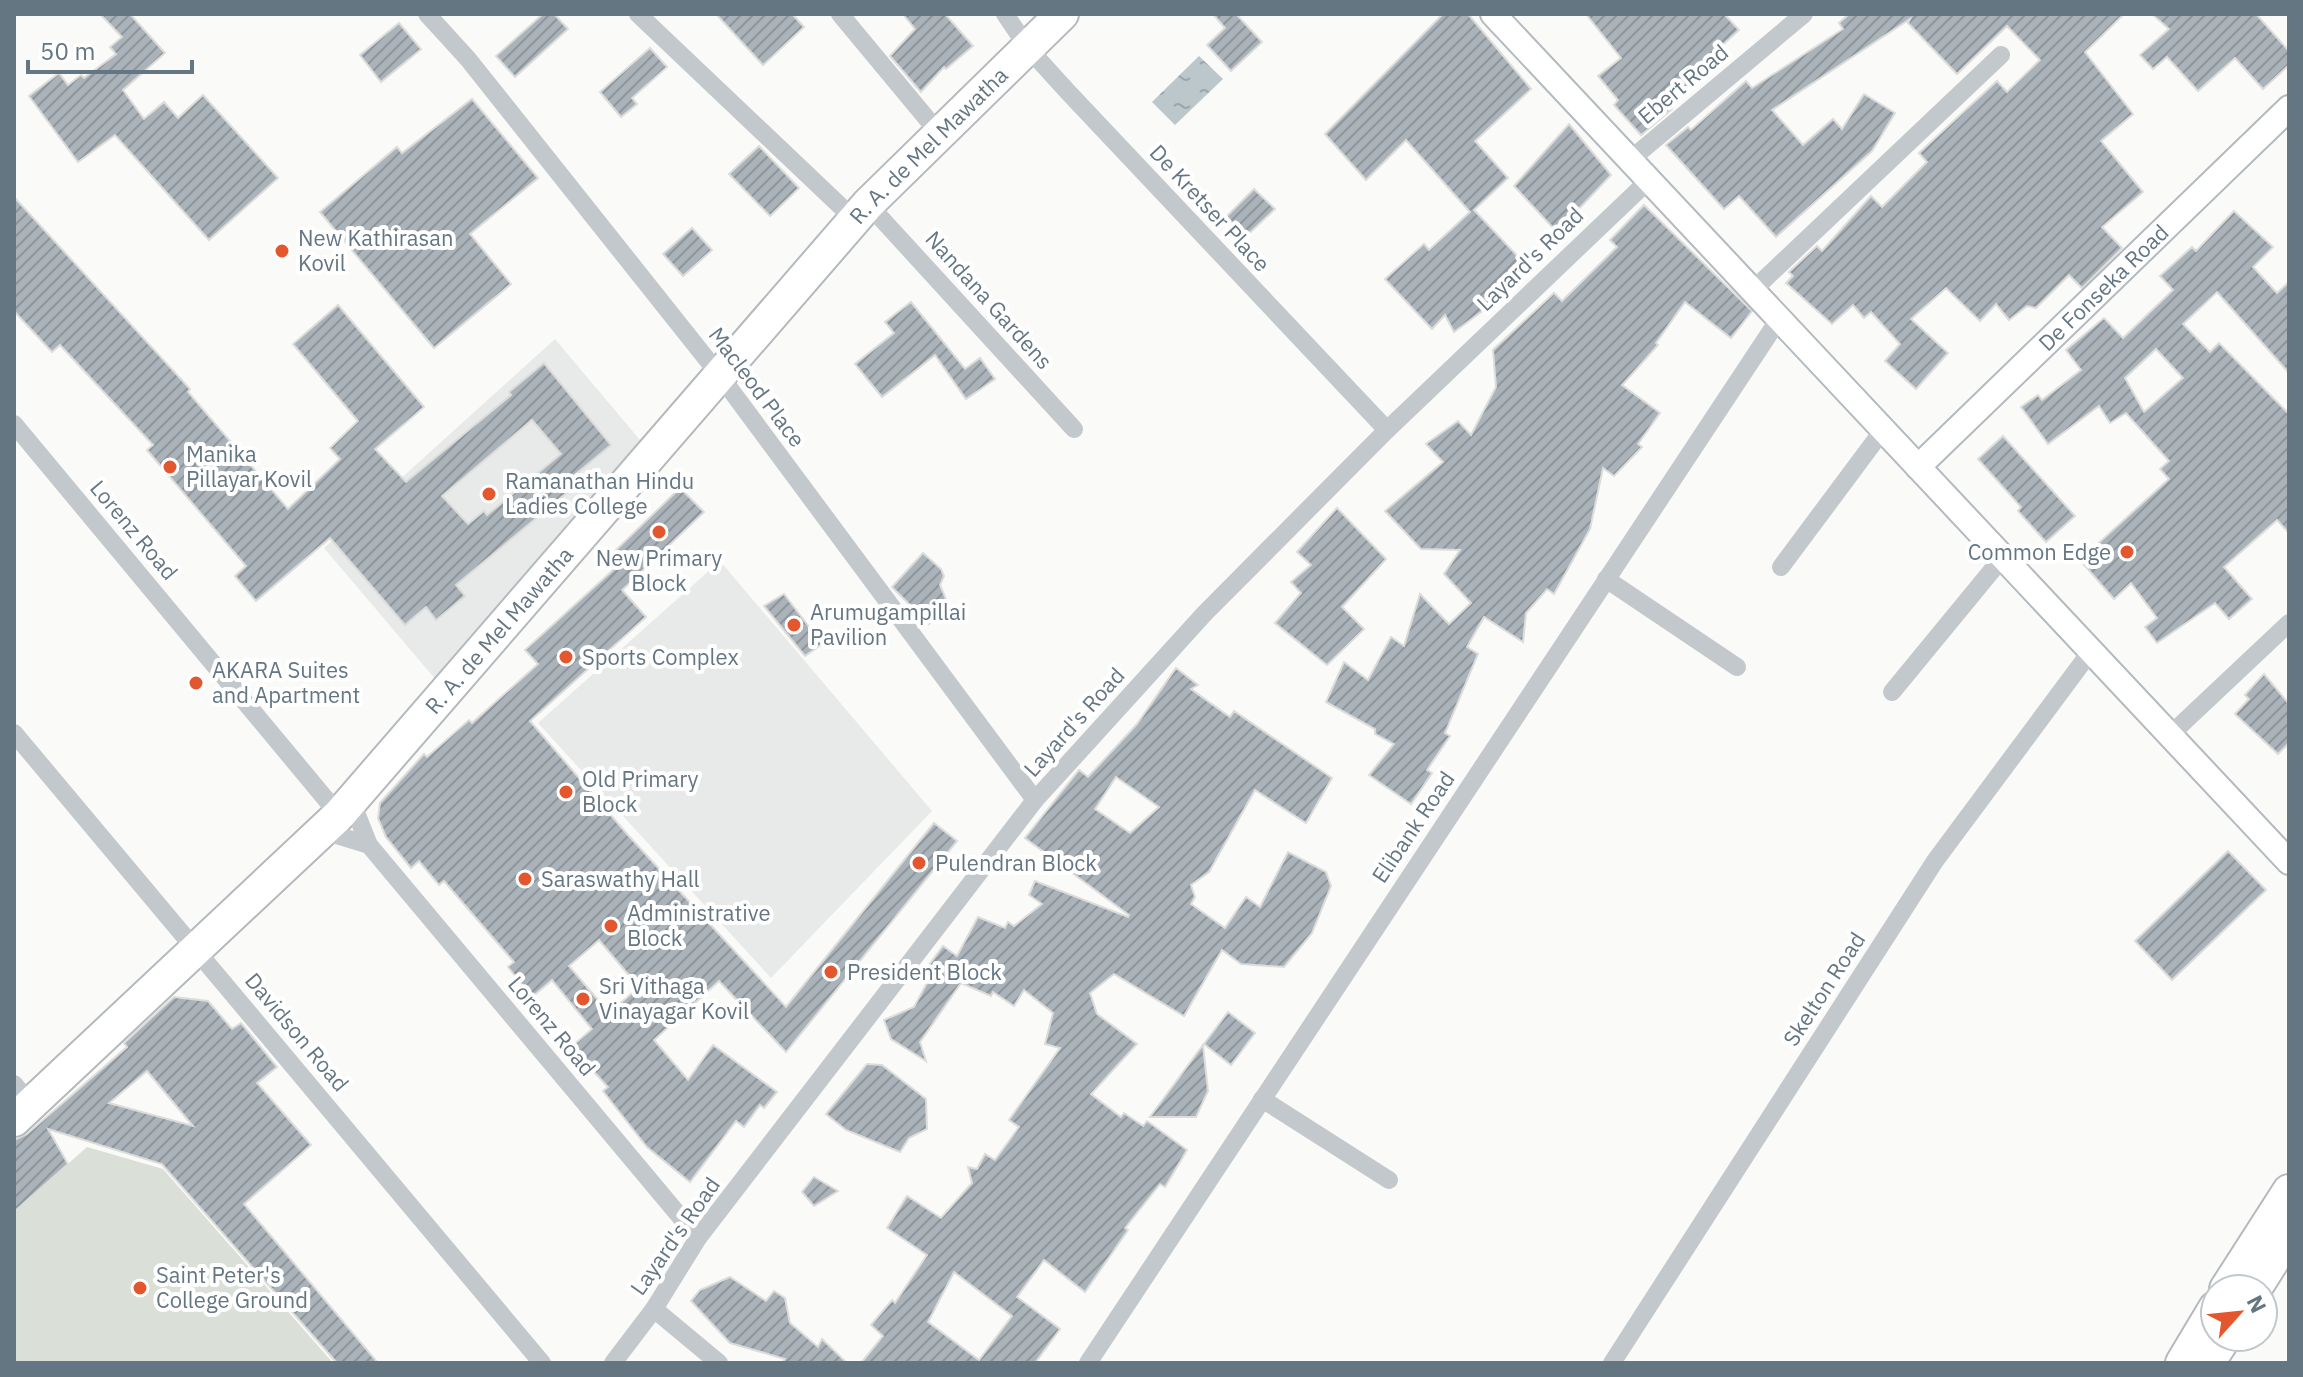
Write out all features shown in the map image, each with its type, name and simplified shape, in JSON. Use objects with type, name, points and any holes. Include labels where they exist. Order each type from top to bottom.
[{"type":"highway","name":"R. A. de Mel Mawatha","points":[[20,1103],[198,951],[338,815],[721,377],[861,211],[938,132],[1062,14]]},
{"type":"highway","points":[[2236,1273],[2289,1191]]},
{"type":"highway","points":[[2265,1273],[2289,1235]]},
{"type":"highway","points":[[2182,1363],[2199,1335]]},
{"type":"main road","points":[[1493,14],[2289,862]]},
{"type":"main road","name":"De Fonseka Road","points":[[1918,467],[2289,108]]},
{"type":"street","name":"Macleod Place","points":[[427,14],[468,59],[721,377],[1035,800]]},
{"type":"street","name":"Nandana Gardens","points":[[638,14],[861,211],[1074,429]]},
{"type":"street","points":[[840,14],[938,132]]},
{"type":"street","name":"De Kretser Place","points":[[1005,14],[1028,48],[1387,430]]},
{"type":"street","name":"Ebert Road","points":[[1630,160],[1804,14]]},
{"type":"street","points":[[1753,290],[2001,55]]},
{"type":"street","name":"Layard's Road","points":[[613,1363],[654,1309],[698,1238],[1035,800],[1205,613],[1387,430],[1649,180]]},
{"type":"street","name":"Elibank Road","points":[[1088,1363],[1779,319]]},
{"type":"street","name":"Lorenz Road","points":[[14,424],[338,815],[369,845],[698,1238]]},
{"type":"street","points":[[1781,567],[1883,430]]},
{"type":"street","points":[[1892,692],[2003,557]]},
{"type":"street","points":[[1606,579],[1737,667]]},
{"type":"street","points":[[2170,735],[2289,623]]},
{"type":"street","name":"Skelton Road","points":[[1612,1363],[1935,861],[2091,651]]},
{"type":"street","name":"Davidson Road","points":[[14,733],[542,1363]]},
{"type":"street","points":[[338,815],[369,845]]},
{"type":"street","points":[[1262,1099],[1389,1180]]},
{"type":"street","points":[[654,1309],[719,1363]]},
{"type":"shaded area","name":"Ramanathan Hindu Ladies College","points":[[555,339],[640,440],[436,680],[324,548]]},
{"type":"shaded area","points":[[720,561],[932,811],[771,978],[538,723]]},
{"type":"shaded area","name":"Saint Peter's College Ground","points":[[87,1147],[163,1169],[333,1363],[14,1363],[14,1212]]},
{"type":"water","points":[[1199,56],[1223,79],[1175,125],[1152,102]]},
{"type":"building","points":[[100,14],[130,14],[165,53],[123,90],[144,119],[164,102],[178,118],[203,95],[278,178],[209,240],[115,135],[78,162],[29,96],[59,73],[68,85],[81,75],[84,78],[116,54],[110,47],[122,37]]},
{"type":"building","points":[[543,14],[554,14],[568,29],[515,77],[496,56]]},
{"type":"building","points":[[716,14],[792,14],[804,27],[763,65]]},
{"type":"building","points":[[903,14],[945,14],[973,46],[946,69],[944,67],[921,92],[890,56],[915,29]]},
{"type":"building","points":[[1213,14],[1236,14],[1262,42],[1231,71],[1207,45],[1225,28]]},
{"type":"building","points":[[1443,14],[1468,14],[1531,89],[1475,141],[1508,178],[1474,210],[1523,262],[1485,309],[1454,332],[1445,315],[1432,329],[1385,279],[1424,244],[1429,250],[1470,212],[1406,140],[1366,180],[1325,134]]},
{"type":"building","points":[[1586,14],[1724,14],[1739,30],[1696,69],[1701,74],[1668,104],[1672,109],[1641,135],[1614,105],[1618,100],[1598,76],[1621,58]]},
{"type":"building","points":[[1849,14],[2124,14],[2085,52],[2133,114],[2101,141],[2143,192],[2102,227],[2122,248],[2082,288],[2069,275],[2036,308],[2027,306],[2009,320],[1996,304],[1980,321],[1946,288],[1911,319],[1948,353],[1916,389],[1885,361],[1900,344],[1871,312],[1864,318],[1853,305],[1832,324],[1786,283],[1793,276],[1789,272],[1817,246],[1822,251],[1871,196],[1882,207],[1927,162],[1919,153],[1997,81],[2007,92],[2040,60],[2007,26],[1957,74],[1908,23],[1910,19],[1772,110],[1803,145],[1833,119],[1842,129],[1864,94],[1895,113],[1872,151],[1776,237],[1739,196],[1724,209],[1666,145],[1688,127],[1691,130],[1746,81],[1752,88],[1843,29],[1839,23]]},
{"type":"building","points":[[2152,14],[2256,14],[2289,51],[2289,65],[2263,89],[2235,58],[2198,91],[2167,57],[2153,69],[2140,55],[2169,29]]},
{"type":"building","points":[[399,23],[421,49],[381,82],[360,55]]},
{"type":"building","points":[[650,48],[667,67],[632,98],[637,104],[621,117],[600,92]]},
{"type":"building","points":[[472,99],[538,178],[470,234],[511,284],[434,348],[320,212],[397,147],[402,153]]},
{"type":"building","points":[[1569,124],[1611,175],[1557,232],[1514,186]]},
{"type":"building","points":[[759,146],[799,188],[770,216],[729,174]]},
{"type":"building","points":[[1254,189],[1275,209],[1242,240],[1226,217]]},
{"type":"building","points":[[14,197],[190,389],[188,392],[288,509],[340,459],[330,448],[358,421],[293,344],[338,305],[424,407],[375,449],[406,482],[511,395],[509,392],[544,363],[611,445],[571,478],[576,485],[456,585],[465,596],[436,620],[426,607],[405,625],[330,538],[256,601],[235,576],[246,566],[147,450],[153,445],[60,345],[52,352],[14,311]],"holes":[[[532,420],[561,454],[487,515],[484,511],[468,524],[442,496]]]},
{"type":"building","points":[[1644,205],[1752,311],[1731,338],[1685,302],[1656,343],[1658,345],[1622,385],[1660,413],[1638,444],[1642,447],[1614,476],[1603,468],[1590,529],[1554,594],[1547,589],[1526,613],[1523,642],[1484,617],[1467,647],[1478,654],[1445,733],[1450,736],[1427,770],[1432,773],[1411,804],[1369,775],[1394,744],[1375,734],[1375,729],[1326,702],[1344,662],[1368,680],[1391,637],[1404,646],[1420,594],[1449,624],[1471,603],[1444,574],[1460,550],[1421,549],[1385,511],[1443,462],[1426,444],[1458,421],[1471,435],[1496,387],[1493,350],[1554,293],[1562,301],[1617,247],[1610,240]]},
{"type":"building","points":[[2234,211],[2273,247],[2253,267],[2277,293],[2289,282],[2289,373],[2217,292],[2183,324],[2210,352],[2219,343],[2289,414],[2289,533],[2277,520],[2224,567],[2252,599],[2229,619],[2215,603],[2157,643],[2145,627],[2157,618],[2131,583],[2114,599],[2080,560],[2169,479],[2160,469],[2169,461],[2126,413],[2110,423],[2099,406],[2048,444],[2021,407],[2038,395],[2042,400],[2081,370],[2066,350],[2104,318],[2123,338],[2173,290],[2160,276],[2192,247],[2196,251]],"holes":[[[2156,349],[2183,378],[2144,412],[2125,378]]]},
{"type":"building","points":[[692,228],[712,250],[683,276],[663,254]]},
{"type":"building","points":[[911,302],[965,369],[980,358],[995,379],[966,399],[935,355],[882,397],[855,364],[894,333],[885,322]]},
{"type":"building","points":[[2003,436],[2075,516],[2046,542],[2018,511],[2021,507],[1978,459]]},
{"type":"building","points":[[680,488],[704,512],[622,590],[646,617],[530,721],[627,834],[786,1007],[934,823],[957,841],[786,1052],[719,981],[654,1040],[688,1080],[713,1045],[777,1092],[764,1108],[760,1105],[744,1127],[736,1121],[690,1182],[647,1147],[603,1091],[608,1087],[571,1047],[592,1029],[552,980],[532,997],[508,967],[514,962],[444,881],[439,885],[419,861],[411,868],[386,837],[378,818],[380,803],[424,754],[427,757],[469,720],[472,723],[538,664],[525,650],[623,561],[614,552]],"holes":[[[599,940],[639,987],[609,1013],[569,966]]]},
{"type":"building","points":[[1337,508],[1386,559],[1342,607],[1364,629],[1327,665],[1275,623],[1301,593],[1291,582],[1311,565],[1297,552]]},
{"type":"building","points":[[923,553],[941,569],[944,576],[940,585],[948,604],[929,624],[892,587]]},
{"type":"building","name":"Arumugampillai Pavilion","points":[[784,594],[822,644],[805,656],[764,606]]},
{"type":"building","points":[[1176,668],[1198,685],[1191,689],[1230,717],[1234,711],[1332,778],[1306,823],[1255,790],[1209,872],[1191,885],[1195,897],[1191,904],[1225,928],[1246,897],[1260,907],[1288,852],[1326,872],[1331,886],[1312,933],[1284,967],[1241,964],[1222,950],[1184,1016],[1114,974],[1090,993],[1097,1014],[1137,1044],[1091,1094],[1121,1117],[1124,1113],[1143,1126],[1147,1121],[1187,1150],[1165,1187],[1160,1184],[1125,1228],[1128,1230],[1085,1292],[1044,1260],[1017,1297],[1060,1329],[1035,1363],[861,1363],[883,1336],[871,1325],[892,1300],[895,1303],[927,1255],[887,1228],[907,1196],[941,1218],[972,1183],[968,1167],[977,1169],[985,1154],[995,1160],[1019,1127],[1009,1120],[1060,1048],[1045,1044],[1053,1013],[1024,990],[1014,1006],[993,992],[991,996],[961,983],[920,1042],[926,1061],[891,1039],[884,1020],[914,1007],[933,972],[926,969],[943,946],[957,956],[978,917],[1005,928],[1008,922],[1014,926],[1042,904],[1029,895],[1035,881],[1128,917],[1025,838],[1079,770],[1088,777],[1137,724]],"holes":[[[1116,777],[1159,807],[1130,833],[1095,809]],[[954,1272],[1012,1316],[979,1360],[928,1322]]]},
{"type":"building","points":[[2264,674],[2289,704],[2289,743],[2278,754],[2235,714],[2249,699],[2245,695]]},
{"type":"building","points":[[2228,851],[2266,890],[2172,980],[2135,941]]},
{"type":"building","points":[[174,997],[208,1001],[232,1029],[241,1023],[277,1067],[257,1083],[311,1145],[244,1204],[378,1363],[337,1363],[162,1164],[48,1129],[68,1164],[14,1212],[14,1140],[27,1134],[127,1047],[124,1043]],"holes":[[[147,1071],[193,1126],[109,1103]]]},
{"type":"building","points":[[1228,1012],[1255,1033],[1231,1065],[1204,1044]]},
{"type":"building","points":[[1203,1045],[1208,1091],[1196,1117],[1150,1117]]},
{"type":"building","points":[[867,1064],[882,1065],[926,1099],[927,1129],[909,1138],[900,1152],[846,1130],[826,1114]]},
{"type":"building","points":[[814,1177],[838,1191],[814,1206],[802,1192]]},
{"type":"building","points":[[730,1277],[766,1301],[774,1291],[785,1298],[790,1323],[818,1347],[822,1339],[847,1363],[782,1363],[785,1359],[730,1343],[691,1301],[700,1290]]},
{"type":"place","name":"New Kathirasan Kovil","points":[[282,251]]},
{"type":"place","name":"Manika Pillayar Kovil","points":[[170,467]]},
{"type":"place","name":"Ramanathan Hindu Ladies College","points":[[489,494]]},
{"type":"place","name":"New Primary Block","points":[[659,532]]},
{"type":"place","name":"Common Edge","points":[[2127,552]]},
{"type":"place","name":"Arumugampillai Pavilion","points":[[794,625]]},
{"type":"place","name":"Sports Complex","points":[[566,657]]},
{"type":"place","name":"AKARA Suites and Apartment","points":[[196,683]]},
{"type":"place","name":"Old Primary Block","points":[[566,792]]},
{"type":"place","name":"Pulendran Block","points":[[919,863]]},
{"type":"place","name":"Saraswathy Hall","points":[[525,879]]},
{"type":"place","name":"Administrative Block","points":[[611,926]]},
{"type":"place","name":"President Block","points":[[831,972]]},
{"type":"place","name":"Sri Vithaga Vinayagar Kovil","points":[[583,999]]},
{"type":"place","name":"Saint Peter's College Ground","points":[[140,1288]]}]
